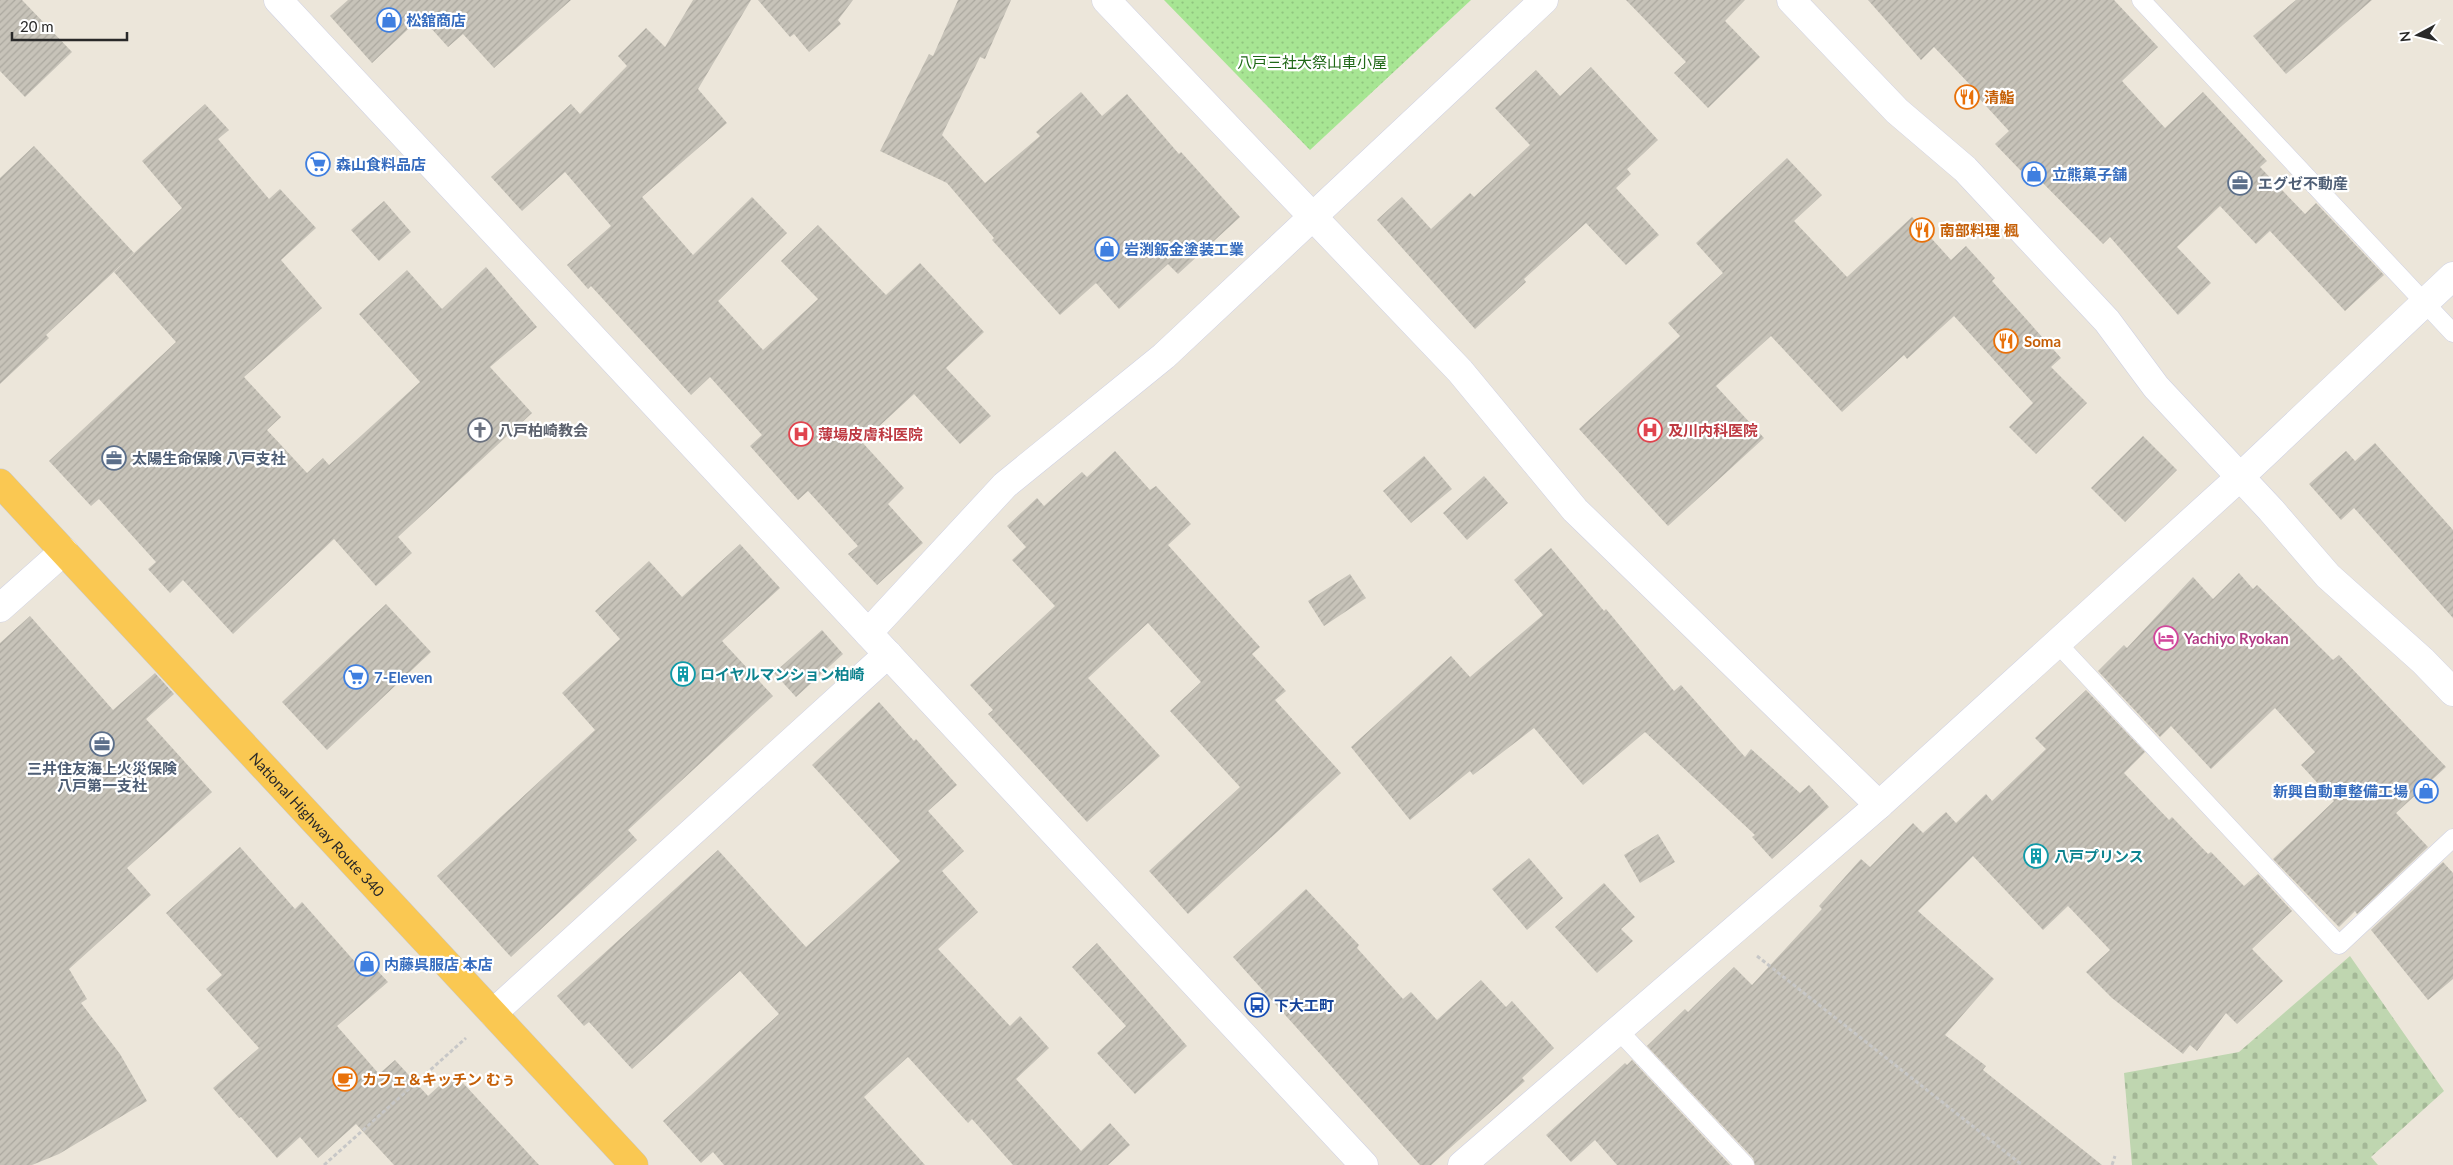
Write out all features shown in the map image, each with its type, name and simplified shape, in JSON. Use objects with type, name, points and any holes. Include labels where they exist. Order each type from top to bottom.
[{"type":"highway","name":"National Highway Route 340","points":[[0,484],[634,1165]]},
{"type":"street","points":[[278,0],[1364,1165]]},
{"type":"street","points":[[1106,0],[1460,371],[1575,510],[1879,805]]},
{"type":"street","points":[[868,633],[1005,485],[1164,356],[1544,0]]},
{"type":"street","points":[[1791,0],[1897,111],[1971,176],[2107,321],[2156,387],[2240,477],[2328,576],[2423,661],[2453,692]]},
{"type":"street","points":[[1462,1165],[1879,805],[2240,477],[2453,276]]},
{"type":"street","points":[[0,608],[64,551]]},
{"type":"street","points":[[493,1013],[888,654]]},
{"type":"lane","points":[[2141,0],[2453,333]]},
{"type":"lane","points":[[2057,643],[2339,945],[2453,838]]},
{"type":"lane","points":[[1618,1030],[1745,1165]]},
{"type":"path","points":[[1729,934],[2022,1165]]},
{"type":"path","points":[[324,1165],[466,1038]]},
{"type":"path","points":[[2112,1165],[2116,1156]]},
{"type":"green space","name":"八戸三社大祭山車小屋","points":[[1164,0],[1471,0],[1310,150]]},
{"type":"green space","points":[[2350,956],[2444,1091],[2371,1157],[2378,1165],[2132,1165],[2124,1073],[2239,1052]]},
{"type":"building","points":[[0,0],[22,0],[72,52],[25,97],[0,71]]},
{"type":"building","points":[[348,0],[571,0],[494,68],[463,34],[448,47],[421,17],[372,63],[330,16]]},
{"type":"building","points":[[693,0],[751,0],[698,89],[727,123],[642,197],[693,255],[752,197],[787,233],[718,301],[763,350],[818,299],[781,261],[818,225],[886,295],[920,263],[984,332],[946,368],[991,416],[960,444],[914,394],[862,442],[904,488],[888,504],[923,543],[877,585],[848,554],[858,546],[808,491],[798,500],[750,446],[762,435],[710,377],[691,395],[591,286],[588,289],[567,265],[611,226],[565,172],[522,211],[491,177],[571,104],[580,114],[627,66],[618,56],[646,28],[665,47]]},
{"type":"building","points":[[758,0],[853,0],[838,20],[841,24],[809,52],[794,34],[790,37]]},
{"type":"building","points":[[958,0],[1011,0],[985,59],[980,57],[942,135],[985,183],[1040,136],[1036,132],[1081,92],[1102,116],[1127,94],[1179,154],[1181,152],[1240,217],[1178,274],[1168,264],[1119,309],[1096,283],[1060,315],[992,240],[994,238],[947,183],[880,151],[929,54],[933,56]]},
{"type":"building","points":[[1626,0],[1745,0],[1725,21],[1760,57],[1708,108],[1674,73],[1686,62]]},
{"type":"building","points":[[1868,0],[2114,0],[2158,47],[2122,81],[2165,128],[2203,92],[2267,161],[2260,167],[2305,214],[2316,203],[2384,275],[2345,311],[2270,231],[2256,244],[2220,206],[2177,247],[2211,283],[2178,315],[2110,237],[2103,244],[2029,169],[2024,174],[1995,144],[2009,131],[1975,94],[1977,92],[1934,47],[1921,60]]},
{"type":"building","points":[[2296,0],[2372,0],[2286,74],[2253,36]]},
{"type":"building","points":[[1591,67],[1658,140],[1627,169],[1631,174],[1616,188],[1659,235],[1626,265],[1586,223],[1524,279],[1526,282],[1475,329],[1377,220],[1402,197],[1431,229],[1470,193],[1474,197],[1530,145],[1495,108],[1536,70],[1560,96]]},
{"type":"building","points":[[205,104],[229,130],[218,139],[269,199],[280,189],[316,228],[281,260],[322,308],[244,377],[281,417],[267,430],[307,473],[323,458],[329,465],[420,382],[359,314],[407,270],[442,309],[486,267],[537,327],[490,367],[532,413],[398,537],[412,553],[376,586],[334,539],[233,634],[183,580],[170,593],[148,569],[156,562],[99,499],[91,506],[49,461],[176,342],[114,272],[182,208],[142,161]]},
{"type":"building","points":[[34,146],[134,253],[46,335],[49,338],[0,384],[0,178]]},
{"type":"building","points":[[1787,158],[1822,195],[1794,221],[1847,277],[1912,217],[1951,260],[1966,246],[1995,278],[1992,281],[2061,358],[2051,367],[2087,403],[2036,454],[2009,427],[2033,403],[1954,316],[1907,359],[1904,355],[1842,412],[1771,336],[1716,386],[1764,438],[1668,526],[1579,429],[1680,336],[1668,323],[1723,273],[1696,243]]},
{"type":"building","points":[[384,201],[411,232],[379,261],[351,230]]},
{"type":"building","points":[[2143,436],[2177,470],[2125,522],[2091,488]]},
{"type":"building","points":[[2375,443],[2453,530],[2453,618],[2354,508],[2341,520],[2309,484],[2346,451],[2355,461]]},
{"type":"building","points":[[1115,451],[1150,490],[1156,486],[1191,524],[1168,545],[1260,647],[1252,654],[1286,691],[1275,700],[1341,773],[1188,914],[1149,871],[1240,787],[1170,711],[1201,682],[1148,623],[1088,678],[1160,756],[1087,822],[988,714],[993,710],[970,685],[1055,606],[1012,560],[1026,547],[1007,526],[1037,498],[1044,506],[1082,472],[1087,477]]},
{"type":"building","points":[[1424,456],[1452,489],[1411,523],[1383,491]]},
{"type":"building","points":[[1484,476],[1508,503],[1467,540],[1443,513]]},
{"type":"building","points":[[740,544],[780,588],[722,641],[773,696],[628,830],[637,840],[511,957],[437,876],[595,730],[562,693],[620,639],[595,611],[649,561],[682,597]]},
{"type":"building","points":[[1551,548],[1604,611],[1606,609],[1674,691],[1681,685],[1745,757],[1751,749],[1800,793],[1809,785],[1829,807],[1772,859],[1752,837],[1755,835],[1645,732],[1583,785],[1534,728],[1473,775],[1470,771],[1410,820],[1351,747],[1451,656],[1470,677],[1543,615],[1514,580]]},
{"type":"building","points":[[2239,573],[2253,589],[2257,585],[2333,660],[2339,655],[2446,767],[2396,813],[2428,847],[2357,914],[2355,911],[2339,927],[2273,859],[2334,801],[2301,765],[2315,752],[2275,708],[2211,769],[2171,726],[2160,737],[2098,671],[2124,645],[2127,648],[2193,577],[2213,599]]},
{"type":"building","points":[[1350,574],[1366,598],[1324,626],[1308,601]]},
{"type":"building","name":"7-Eleven","points":[[386,604],[431,652],[327,750],[282,702]]},
{"type":"building","points":[[30,616],[113,710],[155,673],[174,694],[146,719],[212,792],[127,868],[151,895],[69,969],[87,999],[81,1003],[120,1054],[147,1101],[59,1154],[32,1165],[0,1165],[0,643]]},
{"type":"building","points":[[822,630],[843,654],[796,697],[774,673]]},
{"type":"building","points":[[2086,690],[2145,752],[2124,773],[2169,820],[2172,817],[2208,854],[2211,852],[2244,886],[2258,874],[2292,911],[2252,949],[2283,981],[2237,1024],[2226,1013],[2197,1051],[2190,1045],[2183,1054],[2112,998],[2086,972],[2110,950],[2068,906],[2043,930],[1973,856],[1918,911],[1994,979],[1945,1035],[1986,1066],[1983,1070],[2102,1165],[1755,1165],[1753,1158],[1647,1046],[1685,1009],[1688,1012],[1734,967],[1752,985],[1822,909],[1819,906],[1861,859],[1870,867],[1913,823],[1923,833],[1946,812],[1956,823],[1986,794],[1992,801],[2046,749],[2035,738]]},
{"type":"building","points":[[879,702],[914,741],[916,739],[957,785],[928,811],[964,851],[942,871],[978,912],[938,949],[1010,1026],[1020,1016],[1049,1048],[1016,1079],[1081,1151],[1110,1123],[1130,1145],[1108,1165],[1013,1165],[972,1119],[968,1123],[908,1057],[864,1097],[925,1165],[724,1165],[713,1152],[701,1163],[663,1121],[779,1014],[740,971],[632,1069],[589,1022],[584,1026],[557,996],[718,850],[806,947],[900,861],[812,765]]},
{"type":"building","points":[[1658,834],[1675,862],[1640,883],[1624,855]]},
{"type":"building","points":[[240,847],[295,909],[302,902],[356,963],[364,956],[388,982],[337,1026],[379,1074],[395,1060],[428,1096],[450,1076],[460,1086],[463,1083],[539,1165],[394,1165],[356,1124],[318,1158],[300,1137],[277,1158],[241,1117],[239,1118],[213,1088],[259,1048],[206,989],[222,975],[166,913]]},
{"type":"building","points":[[1529,858],[1563,898],[1527,930],[1492,889]]},
{"type":"building","points":[[2443,862],[2453,873],[2453,979],[2428,1000],[2371,930]]},
{"type":"building","points":[[1604,883],[1635,917],[1621,929],[1633,941],[1597,973],[1555,927]]},
{"type":"building","points":[[1306,889],[1359,945],[1357,948],[1403,999],[1411,992],[1437,1020],[1481,980],[1506,1007],[1512,1001],[1554,1048],[1522,1078],[1525,1081],[1431,1165],[1420,1165],[1233,957]]},
{"type":"building","points":[[1097,943],[1187,1046],[1135,1094],[1097,1053],[1126,1026],[1072,967]]},
{"type":"building","points":[[1632,1060],[1730,1165],[1617,1165],[1595,1140],[1571,1162],[1546,1135],[1625,1063],[1627,1065]]},
{"type":"place","name":"松舘商店","points":[[389,20]]},
{"type":"place","name":"清鮨","points":[[1967,97]]},
{"type":"place","name":"森山食料品店","points":[[318,164]]},
{"type":"place","name":"立熊菓子舗","points":[[2034,174]]},
{"type":"place","name":"エグゼ不動産","points":[[2240,183]]},
{"type":"place","name":"南部料理 楓","points":[[1922,230]]},
{"type":"place","name":"岩渕鈑金塗装工業","points":[[1107,249]]},
{"type":"place","name":"Soma","points":[[2006,341]]},
{"type":"place","name":"八戸柏崎教会","points":[[480,430]]},
{"type":"place","name":"及川内科医院","points":[[1650,430]]},
{"type":"place","name":"薄場皮膚科医院","points":[[801,434]]},
{"type":"place","name":"太陽生命保険 八戸支社","points":[[114,458]]},
{"type":"place","name":"Yachiyo Ryokan","points":[[2166,638]]},
{"type":"place","name":"ロイヤルマンション柏崎","points":[[683,674]]},
{"type":"place","name":"7-Eleven","points":[[356,677]]},
{"type":"place","name":"三井住友海上火災保険 八戸第一支社","points":[[102,744]]},
{"type":"place","name":"新興自動車整備工場","points":[[2426,791]]},
{"type":"place","name":"八戸プリンス","points":[[2036,856]]},
{"type":"place","name":"内藤呉服店 本店","points":[[367,964]]},
{"type":"place","name":"下大工町","points":[[1257,1005]]},
{"type":"place","name":"カフェ＆キッチン むぅ","points":[[345,1079]]}]
